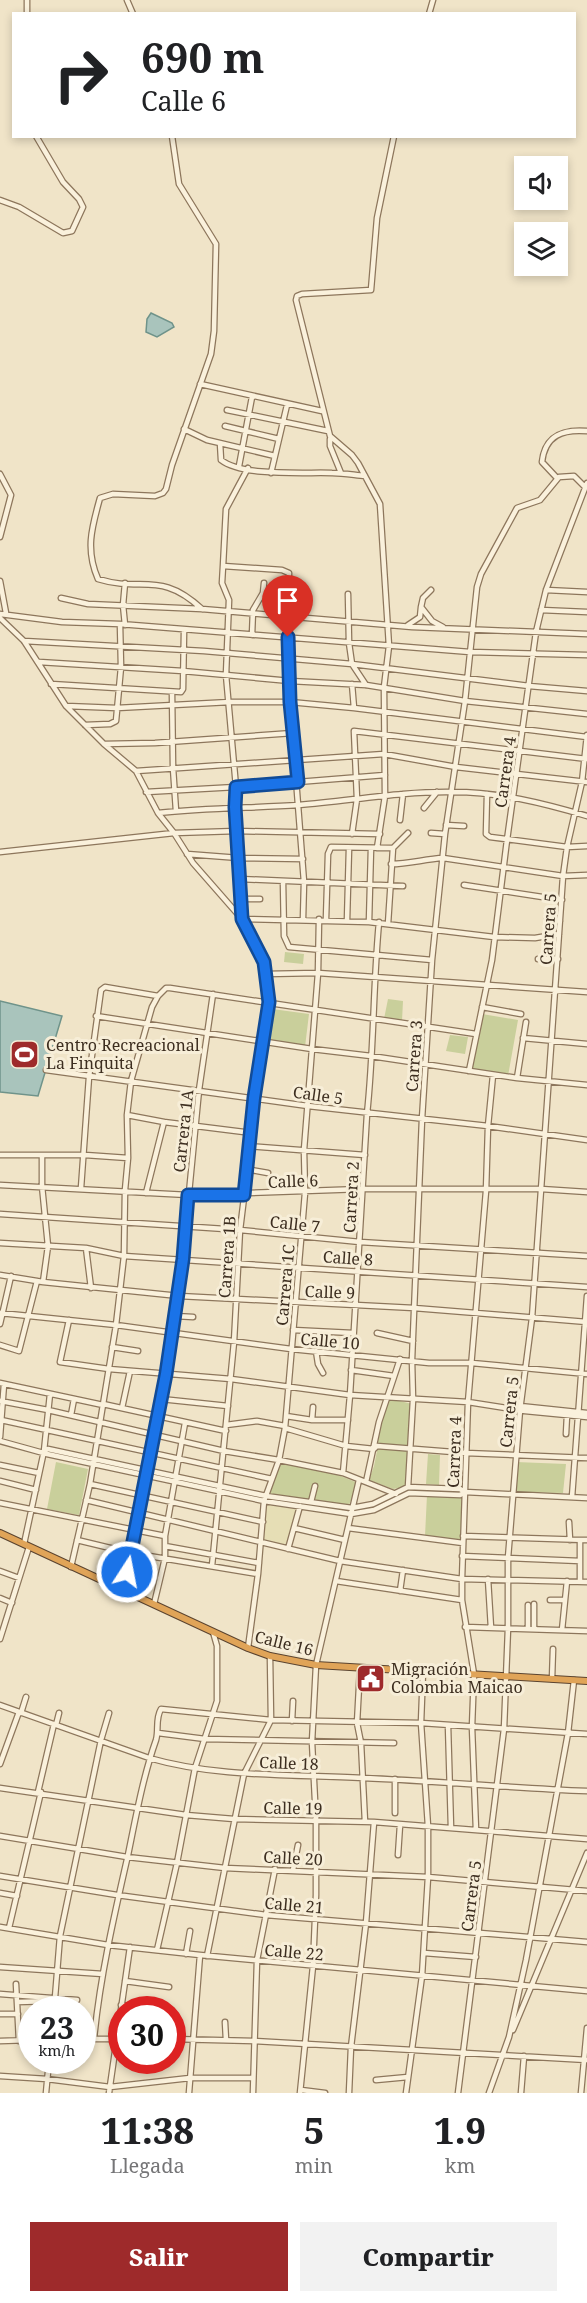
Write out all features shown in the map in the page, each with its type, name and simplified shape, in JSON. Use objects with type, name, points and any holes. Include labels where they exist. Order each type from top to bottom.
[{"type":"highway","name":"Calle 16","points":[[0,1533],[248,1648],[270,1656],[316,1665],[587,1681]]},
{"type":"street","points":[[0,200],[19,207],[63,233],[72,231],[82,207],[79,198],[63,182],[37,138]]},
{"type":"street","points":[[172,138],[179,184],[212,235],[217,249],[213,344],[209,364],[163,493],[147,497],[113,494],[100,498],[89,540],[98,579],[168,586],[181,592],[202,609]]},
{"type":"street","points":[[340,473],[330,446],[296,299],[302,294],[371,290],[377,218],[394,138]]},
{"type":"street","points":[[200,384],[322,411]]},
{"type":"street","points":[[239,466],[252,397]]},
{"type":"street","points":[[271,473],[287,405]]},
{"type":"street","points":[[227,410],[283,421],[329,434],[351,454],[380,504],[389,646],[384,687],[386,796],[378,849]]},
{"type":"street","points":[[225,426],[279,439]]},
{"type":"street","points":[[184,429],[205,439],[275,456]]},
{"type":"street","points":[[586,485],[573,475],[557,478],[542,464],[543,453],[554,436],[565,431],[587,431]]},
{"type":"street","points":[[220,443],[221,460],[239,466],[271,473],[340,473],[365,476]]},
{"type":"street","points":[[248,468],[226,509],[223,566],[286,571],[289,578],[287,616],[290,702],[303,859],[303,919]]},
{"type":"street","points":[[0,474],[11,495],[0,537]]},
{"type":"street","name":"Carrera 3","points":[[408,1487],[413,1400],[412,1360],[417,1275],[418,1190],[432,963],[446,825],[465,700],[478,581],[515,510],[540,500],[557,478]]},
{"type":"street","name":"Carrera 4","points":[[469,1071],[490,969],[536,632],[546,590],[586,485]]},
{"type":"street","name":"Carrera 1B","points":[[212,1566],[231,1379],[237,1262],[246,1169],[269,1002],[264,962],[243,919],[235,807],[235,765],[226,675],[229,600],[222,583],[223,566]]},
{"type":"street","points":[[0,581],[2,615],[39,662],[66,706],[104,744],[136,771],[158,813],[193,863],[243,919],[282,918],[379,922],[494,937],[559,938]]},
{"type":"street","points":[[252,634],[253,613],[263,593],[264,582]]},
{"type":"street","points":[[84,725],[115,723],[120,688],[125,583]]},
{"type":"street","points":[[405,626],[420,617],[423,598],[431,590]]},
{"type":"street","points":[[546,590],[587,592]]},
{"type":"street","points":[[263,593],[308,595]]},
{"type":"street","points":[[348,594],[352,664],[366,685]]},
{"type":"street","points":[[61,598],[88,604],[202,609],[389,625],[587,634]]},
{"type":"street","points":[[422,607],[432,621],[446,628]]},
{"type":"street","points":[[541,610],[587,612]]},
{"type":"street","points":[[2,615],[62,622],[252,634],[470,652],[587,655]]},
{"type":"street","points":[[51,684],[172,692],[183,690],[184,631]]},
{"type":"street","points":[[24,641],[289,658],[387,667],[529,686],[587,691]]},
{"type":"street","points":[[39,662],[366,685],[465,700],[587,714]]},
{"type":"street","points":[[352,684],[354,708]]},
{"type":"street","points":[[172,692],[173,768],[177,811]]},
{"type":"street","points":[[342,706],[352,693]]},
{"type":"street","points":[[66,706],[117,708],[230,702],[290,702],[342,706],[587,737]]},
{"type":"street","points":[[352,834],[357,799],[354,731],[586,759]]},
{"type":"street","points":[[104,744],[155,743],[293,733]]},
{"type":"street","name":"Carrera 5","points":[[458,2093],[504,1729],[508,1558],[520,1408],[535,1283],[563,876],[567,847],[585,782],[587,737]]},
{"type":"street","points":[[136,771],[296,762],[384,754],[456,767],[585,782]]},
{"type":"street","points":[[146,792],[385,775]]},
{"type":"street","points":[[158,813],[299,805],[451,791],[513,796],[587,816]]},
{"type":"street","points":[[424,808],[437,792]]},
{"type":"street","points":[[399,820],[403,794]]},
{"type":"street","points":[[487,794],[486,834],[490,837],[567,847],[587,846]]},
{"type":"street","points":[[446,825],[464,826]]},
{"type":"street","points":[[0,852],[174,833],[237,831],[380,834]]},
{"type":"street","points":[[326,920],[329,852],[332,847],[393,848],[408,833]]},
{"type":"street","points":[[432,833],[445,834]]},
{"type":"street","points":[[346,921],[349,848]]},
{"type":"street","points":[[369,922],[371,848]]},
{"type":"street","points":[[388,924],[393,848]]},
{"type":"street","points":[[187,854],[303,859]]},
{"type":"street","points":[[392,864],[443,858],[563,876],[587,875]]},
{"type":"street","points":[[240,879],[403,886]]},
{"type":"street","points":[[283,881],[282,918],[287,946],[432,963]]},
{"type":"street","points":[[464,885],[562,900]]},
{"type":"street","points":[[241,899],[260,899]]},
{"type":"street","points":[[548,919],[560,921]]},
{"type":"street","name":"Carrera 1C","points":[[248,1648],[265,1498],[279,1460],[285,1427],[305,1192],[304,1150],[318,971],[319,920]]},
{"type":"street","name":"Carrera 2","points":[[343,1473],[356,1305],[379,922]]},
{"type":"street","points":[[538,959],[558,959]]},
{"type":"street","points":[[265,972],[318,971],[431,982],[587,992]]},
{"type":"street","points":[[81,1188],[89,1077],[101,990],[105,987],[159,996]]},
{"type":"street","points":[[71,1567],[90,1484],[116,1325],[124,1256],[128,1158],[127,1115],[131,1081],[146,1026],[159,996],[166,988],[170,988],[476,1034]]},
{"type":"street","name":"Carrera 1A","points":[[124,1590],[166,1374],[178,1296],[198,1090],[213,994]]},
{"type":"street","points":[[482,1007],[522,1014]]},
{"type":"street","points":[[96,1016],[146,1026],[206,1032],[312,1050],[371,1056],[493,1075],[587,1085]]},
{"type":"street","points":[[517,1078],[526,1022]]},
{"type":"street","points":[[523,1038],[587,1044]]},
{"type":"street","points":[[94,1046],[140,1051]]},
{"type":"street","name":"Calle 5","points":[[46,1070],[367,1114],[488,1126],[587,1140]]},
{"type":"street","name":"Carrera 4","points":[[476,1830],[472,1727],[474,1674],[462,1600],[462,1556],[468,1402],[486,1191],[488,1126],[493,1075]]},
{"type":"street","points":[[127,1115],[252,1133]]},
{"type":"street","points":[[146,1193],[164,1122]]},
{"type":"street","points":[[249,1146],[365,1155]]},
{"type":"street","points":[[0,1155],[85,1155],[128,1158]]},
{"type":"street","points":[[42,1156],[42,1186],[48,1246],[43,1282]]},
{"type":"street","points":[[246,1169],[268,1173]]},
{"type":"street","name":"Calle 6","points":[[0,1185],[188,1195],[244,1195],[362,1189],[486,1191],[541,1189],[587,1192]]},
{"type":"street","name":"Calle 7","points":[[0,1214],[240,1230],[360,1242],[587,1256]]},
{"type":"street","name":"Calle 8","points":[[0,1243],[86,1248],[124,1256],[587,1287]]},
{"type":"street","points":[[86,1248],[91,1288]]},
{"type":"street","name":"Calle 9","points":[[0,1275],[91,1288],[178,1296],[414,1308],[586,1322]]},
{"type":"street","points":[[0,1324],[11,1276]]},
{"type":"street","points":[[0,1345],[19,1351],[37,1281]]},
{"type":"street","points":[[572,1497],[584,1374],[587,1296]]},
{"type":"street","name":"Calle 10","points":[[1,1314],[116,1325],[316,1352],[584,1374]]},
{"type":"street","points":[[175,1316],[193,1317]]},
{"type":"street","points":[[69,1320],[60,1362],[109,1369],[231,1379],[350,1395],[468,1402],[587,1415]]},
{"type":"street","points":[[293,1329],[353,1333]]},
{"type":"street","points":[[377,1333],[413,1341]]},
{"type":"street","points":[[112,1347],[138,1351]]},
{"type":"street","points":[[316,1352],[318,1364],[323,1372]]},
{"type":"street","points":[[366,1482],[387,1397],[400,1359]]},
{"type":"street","points":[[351,1370],[394,1376]]},
{"type":"street","points":[[122,1408],[130,1371]]},
{"type":"street","points":[[465,1492],[460,1495],[417,1492],[401,1496],[374,1510],[352,1511],[300,1506],[147,1472],[47,1454],[44,1451],[0,1439],[2,1384],[158,1417],[226,1428],[257,1421],[346,1446],[587,1458]]},
{"type":"street","points":[[0,1638],[27,1546],[44,1451],[50,1394]]},
{"type":"street","points":[[71,1415],[74,1399]]},
{"type":"street","points":[[161,1399],[228,1406]]},
{"type":"street","points":[[1,1401],[224,1451],[343,1473],[401,1496]]},
{"type":"street","points":[[312,1420],[313,1407]]},
{"type":"street","points":[[520,1408],[567,1415],[579,1414]]},
{"type":"street","points":[[566,1434],[567,1415]]},
{"type":"street","points":[[286,1416],[312,1420],[348,1420]]},
{"type":"street","points":[[1,1420],[97,1439],[272,1479]]},
{"type":"street","points":[[154,1604],[165,1558],[165,1536],[185,1422]]},
{"type":"street","points":[[0,1465],[39,1473]]},
{"type":"street","points":[[325,2093],[300,2092],[313,1966],[317,1871],[312,1721],[316,1665],[359,1480]]},
{"type":"street","points":[[0,1481],[36,1490]]},
{"type":"street","points":[[90,1484],[263,1522]]},
{"type":"street","points":[[311,1502],[315,1486]]},
{"type":"street","points":[[265,1498],[311,1502],[352,1511],[373,1504],[408,1487],[460,1489],[465,1492],[514,1496],[587,1498]]},
{"type":"street","points":[[86,1500],[340,1561],[462,1579],[587,1582]]},
{"type":"street","points":[[0,1503],[165,1536]]},
{"type":"street","points":[[288,1550],[300,1506]]},
{"type":"street","points":[[569,1522],[570,1540]]},
{"type":"street","points":[[294,1528],[345,1540]]},
{"type":"street","points":[[348,1528],[463,1543]]},
{"type":"street","points":[[463,1536],[587,1540]]},
{"type":"street","points":[[77,1540],[131,1553],[258,1574]]},
{"type":"street","points":[[580,1540],[580,1582]]},
{"type":"street","points":[[165,1546],[259,1563]]},
{"type":"street","points":[[462,1556],[580,1560]]},
{"type":"street","points":[[0,1570],[19,1578]]},
{"type":"street","points":[[400,1591],[403,1570]]},
{"type":"street","points":[[488,1579],[491,1628]]},
{"type":"street","points":[[336,1581],[462,1600]]},
{"type":"street","points":[[562,1630],[567,1581]]},
{"type":"street","points":[[0,1598],[12,1603]]},
{"type":"street","points":[[550,1600],[566,1600]]},
{"type":"street","points":[[531,1604],[531,1629]]},
{"type":"street","points":[[465,1627],[587,1631]]},
{"type":"street","points":[[157,1950],[195,1768],[214,1715],[217,1690],[217,1646],[213,1632]]},
{"type":"street","points":[[552,1679],[553,1649]]},
{"type":"street","points":[[207,1956],[244,1774],[270,1720],[270,1656]]},
{"type":"street","points":[[360,1668],[357,1723],[361,1743],[365,1822]]},
{"type":"street","points":[[406,2093],[422,1976],[428,1877],[428,1826],[421,1723],[423,1671]]},
{"type":"street","points":[[489,2093],[509,2037],[530,1937],[568,1733],[574,1680]]},
{"type":"street","points":[[0,1764],[26,1697]]},
{"type":"street","points":[[292,1720],[293,1701]]},
{"type":"street","name":"Calle 18","points":[[0,1705],[171,1765],[244,1774],[395,1779],[587,1791]]},
{"type":"street","points":[[96,2023],[102,1974],[117,1895],[149,1758],[158,1733],[156,1726],[161,1709],[270,1720],[421,1723],[587,1734]]},
{"type":"street","points":[[9,1928],[59,1713]]},
{"type":"street","points":[[55,1996],[60,1936],[101,1740],[109,1713]]},
{"type":"street","points":[[448,1725],[451,1828]]},
{"type":"street","points":[[158,1733],[205,1739],[394,1743]]},
{"type":"street","points":[[395,1779],[395,1813]]},
{"type":"street","name":"Calle 19","points":[[0,1788],[186,1815],[234,1819],[374,1822],[587,1839]]},
{"type":"street","points":[[349,2093],[351,2047],[366,1923],[374,1822]]},
{"type":"street","points":[[398,1855],[400,1825]]},
{"type":"street","name":"Calle 20","points":[[0,1836],[127,1857],[225,1868],[428,1877],[587,1890]]},
{"type":"street","points":[[293,1870],[298,1845]]},
{"type":"street","points":[[509,2037],[587,1853]]},
{"type":"street","points":[[253,2093],[257,1960],[275,1869]]},
{"type":"street","name":"Calle 21","points":[[0,1876],[117,1895],[266,1915],[587,1942]]},
{"type":"street","points":[[0,1893],[17,1896]]},
{"type":"street","name":"Calle 22","points":[[0,1927],[108,1945],[186,1954],[587,1991]]},
{"type":"street","points":[[186,1954],[190,1931]]},
{"type":"street","points":[[122,1996],[130,1947]]},
{"type":"street","points":[[424,1953],[476,1957]]},
{"type":"street","points":[[189,2093],[200,1955]]},
{"type":"street","points":[[0,1967],[102,1974]]},
{"type":"street","points":[[125,1981],[169,1987]]},
{"type":"street","points":[[0,2014],[18,2014],[16,1984]]},
{"type":"street","points":[[0,1994],[25,1996]]},
{"type":"street","points":[[225,2022],[226,2040]]},
{"type":"street","points":[[581,2093],[586,2060],[587,2028]]},
{"type":"street","points":[[186,2039],[586,2060]]},
{"type":"street","points":[[0,2041],[18,2041]]},
{"type":"street","points":[[520,2093],[524,2056]]},
{"type":"street","points":[[46,2093],[48,2074]]},
{"type":"street","points":[[109,2093],[112,2074]]},
{"type":"street","points":[[0,2076],[110,2087],[190,2078],[252,2078]]},
{"type":"street","points":[[376,2080],[408,2077]]},
{"type":"shaded area","points":[[267,1504],[297,1509],[288,1546],[262,1540]]},
{"type":"green space","points":[[285,952],[304,954],[303,964],[284,962]]},
{"type":"green space","points":[[388,999],[403,1001],[402,1021],[384,1019]]},
{"type":"green space","points":[[265,1008],[309,1014],[305,1047],[261,1041]]},
{"type":"green space","points":[[482,1014],[518,1020],[508,1076],[472,1069]]},
{"type":"green space","points":[[450,1035],[468,1037],[465,1054],[446,1051]]},
{"type":"green space","points":[[388,1398],[412,1404],[409,1448],[376,1445]]},
{"type":"green space","points":[[378,1446],[408,1451],[405,1487],[393,1489],[369,1480]]},
{"type":"green space","points":[[428,1454],[440,1455],[439,1485],[426,1484]]},
{"type":"green space","points":[[56,1462],[88,1469],[79,1515],[47,1509]]},
{"type":"green space","points":[[516,1462],[566,1464],[563,1493],[515,1492]]},
{"type":"green space","points":[[279,1463],[331,1472],[358,1483],[349,1505],[269,1494]]},
{"type":"green space","points":[[427,1495],[463,1497],[460,1540],[425,1536]]},
{"type":"water","points":[[151,313],[172,323],[174,327],[157,337],[146,332],[147,319]]},
{"type":"water","name":"Centro Recreacional La Finquita","points":[[0,1001],[62,1016],[38,1096],[0,1092]]},
{"type":"place","name":"Centro Recreacional La Finquita","points":[[25,1054]]},
{"type":"place","name":"Migración Colombia Maicao","points":[[370,1678]]},
{"type":"route","points":[[127,1572],[166,1374],[183,1259],[188,1195],[244,1195],[254,1098],[269,1002],[264,962],[242,919],[235,807],[236,787],[298,782],[290,702],[288,637]]}]
